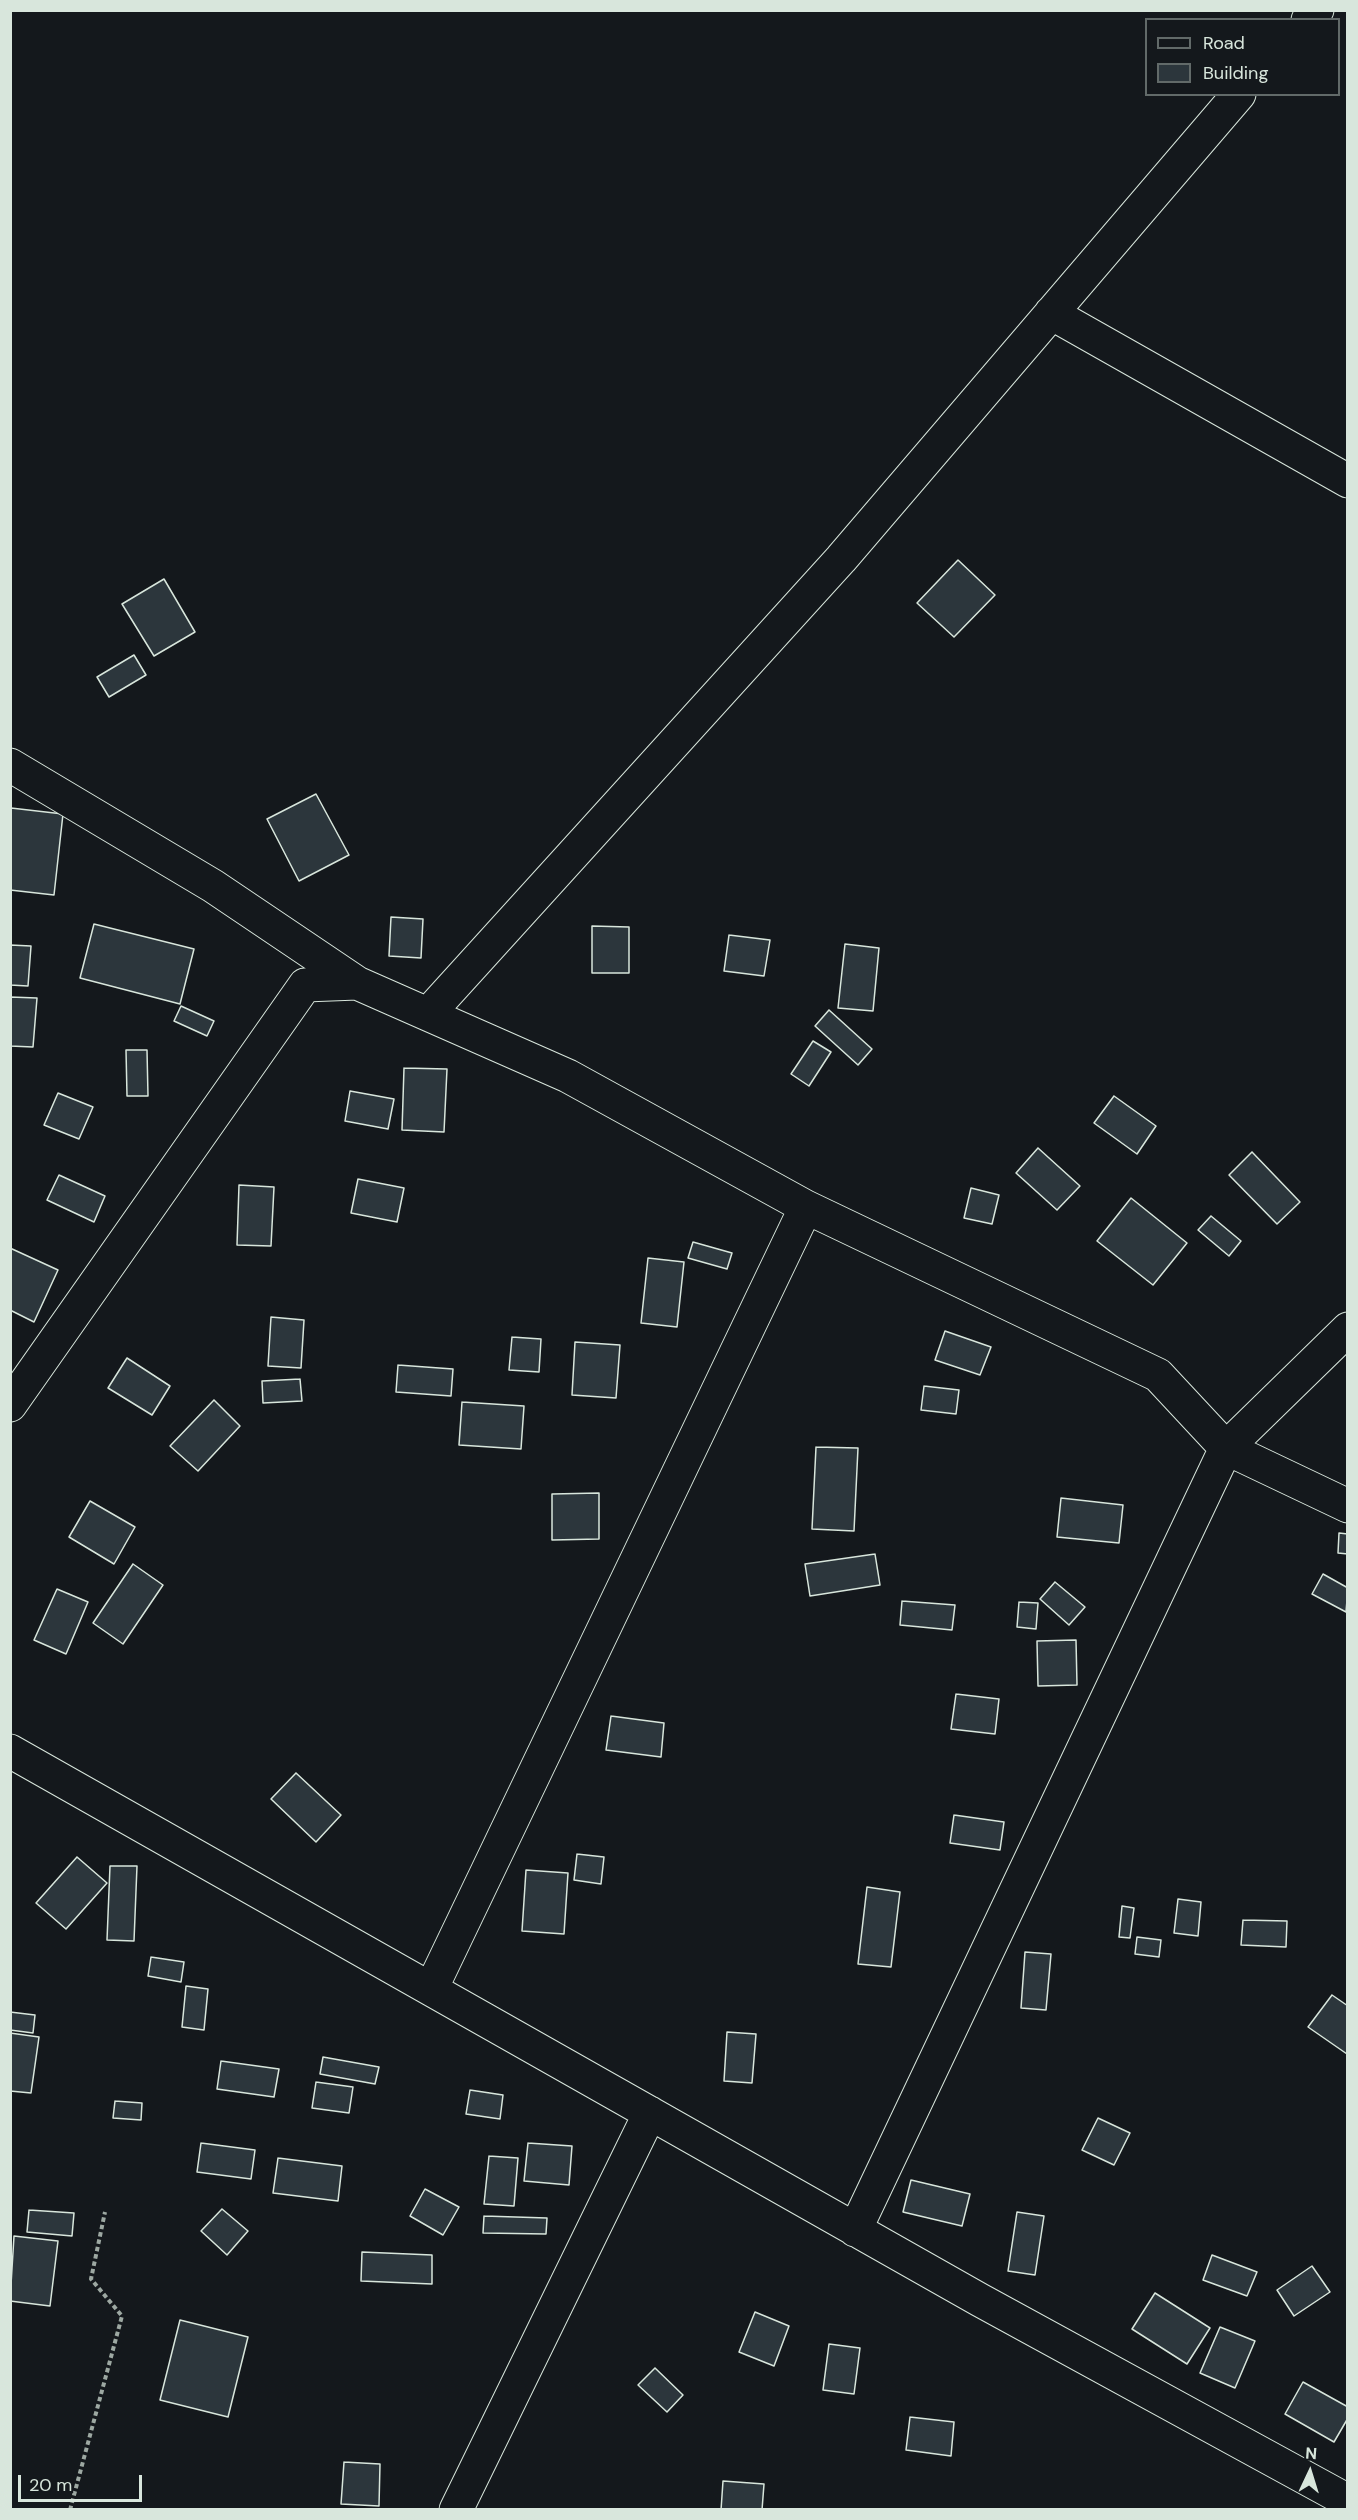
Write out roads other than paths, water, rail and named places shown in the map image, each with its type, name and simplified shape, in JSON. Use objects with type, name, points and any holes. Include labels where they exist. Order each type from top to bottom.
[{"type":"street","points":[[428,1014],[841,559],[1237,96]]},
{"type":"street","points":[[1051,313],[1347,481]]},
{"type":"street","points":[[10,765],[213,886],[357,983],[568,1076],[806,1207],[1158,1375],[1226,1448],[1347,1506]]},
{"type":"street","points":[[10,1405],[305,985],[357,983]]},
{"type":"street","points":[[431,1989],[806,1207]]},
{"type":"street","points":[[855,2230],[1226,1448],[1347,1329]]},
{"type":"street","points":[[10,1751],[855,2230],[1347,2500]]},
{"type":"street","points":[[456,2510],[650,2113]]}]
